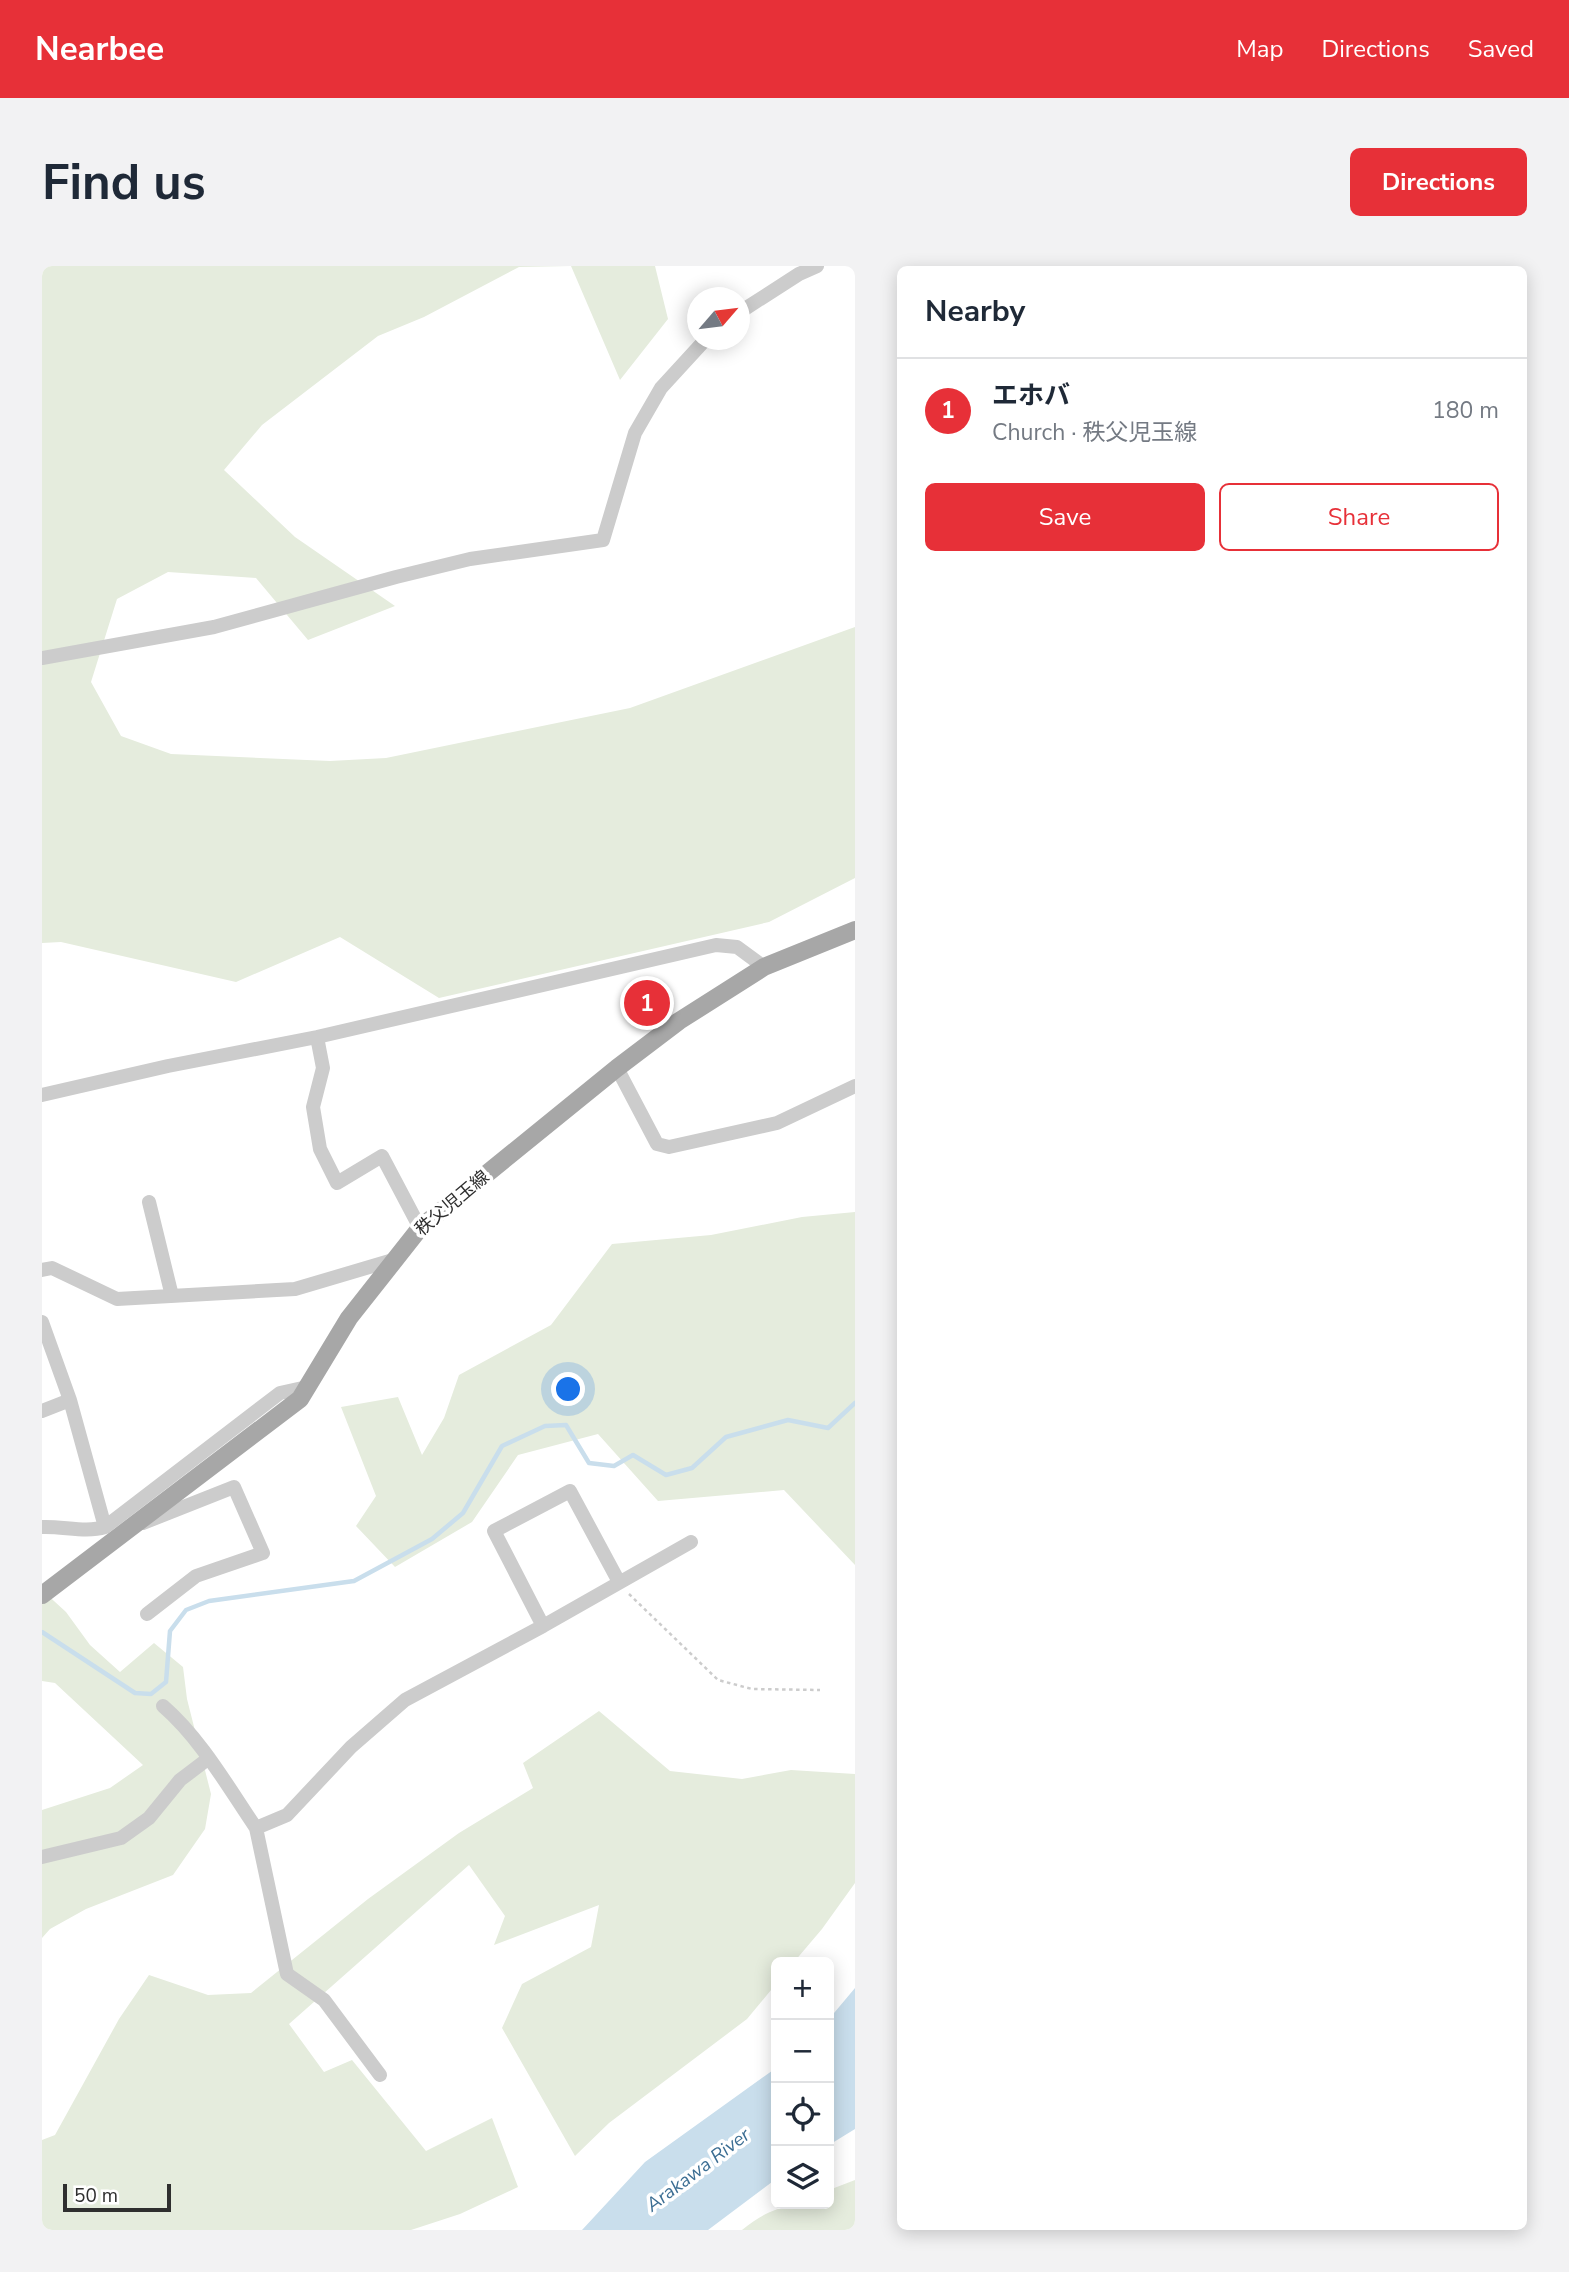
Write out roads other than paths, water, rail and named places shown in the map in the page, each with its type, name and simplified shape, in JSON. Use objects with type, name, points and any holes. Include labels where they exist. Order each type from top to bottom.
[{"type":"main road","name":"秩父児玉線","points":[[42,1595],[300,1399],[349,1318],[420,1228],[679,1021],[764,967],[855,930]]},
{"type":"street","points":[[750,306],[799,274],[817,266]]},
{"type":"street","points":[[42,658],[214,627],[470,559],[603,540],[635,433],[661,388],[696,350]]},
{"type":"street","points":[[42,1096],[168,1066],[317,1037],[716,945],[737,947],[764,967]]},
{"type":"street","points":[[317,1037],[323,1068],[313,1107],[320,1150],[337,1183],[382,1156],[420,1228]]},
{"type":"street","points":[[617,1068],[657,1144],[669,1147],[777,1123],[855,1086]]},
{"type":"street","points":[[149,1202],[172,1296]]},
{"type":"street","points":[[42,1270],[52,1268],[117,1299],[295,1289],[393,1260]]},
{"type":"street","points":[[42,1322],[70,1400],[105,1527]]},
{"type":"street","points":[[42,1527],[93,1530],[105,1527],[280,1393],[307,1387]]},
{"type":"street","points":[[42,1411],[70,1400]]},
{"type":"street","points":[[131,1528],[234,1487],[263,1553],[196,1576],[147,1614]]},
{"type":"street","points":[[543,1626],[494,1531],[570,1491],[619,1582]]},
{"type":"street","points":[[256,1828],[286,1815],[351,1747],[405,1700],[691,1542]]},
{"type":"street","points":[[163,1706],[178,1719],[209,1758],[256,1828],[287,1974],[324,2000],[380,2075]]},
{"type":"street","points":[[42,1857],[121,1838],[149,1818],[180,1780],[209,1758]]},
{"type":"water","points":[[855,1988],[855,2129],[834,2142],[834,2020],[834,2013]]},
{"type":"water","name":"Arakawa River","points":[[771,2072],[771,2183],[708,2230],[582,2230],[645,2162]]},
{"type":"waterway","points":[[42,1632],[135,1693],[151,1694],[166,1682],[170,1631],[186,1610],[209,1601],[354,1581],[432,1539],[463,1513],[502,1446],[545,1426],[566,1425],[589,1463],[614,1466],[633,1455],[666,1475],[692,1468],[726,1437],[788,1420],[828,1428],[855,1403]]},
{"type":"place","name":"エホバ","points":[[647,1003]]}]
